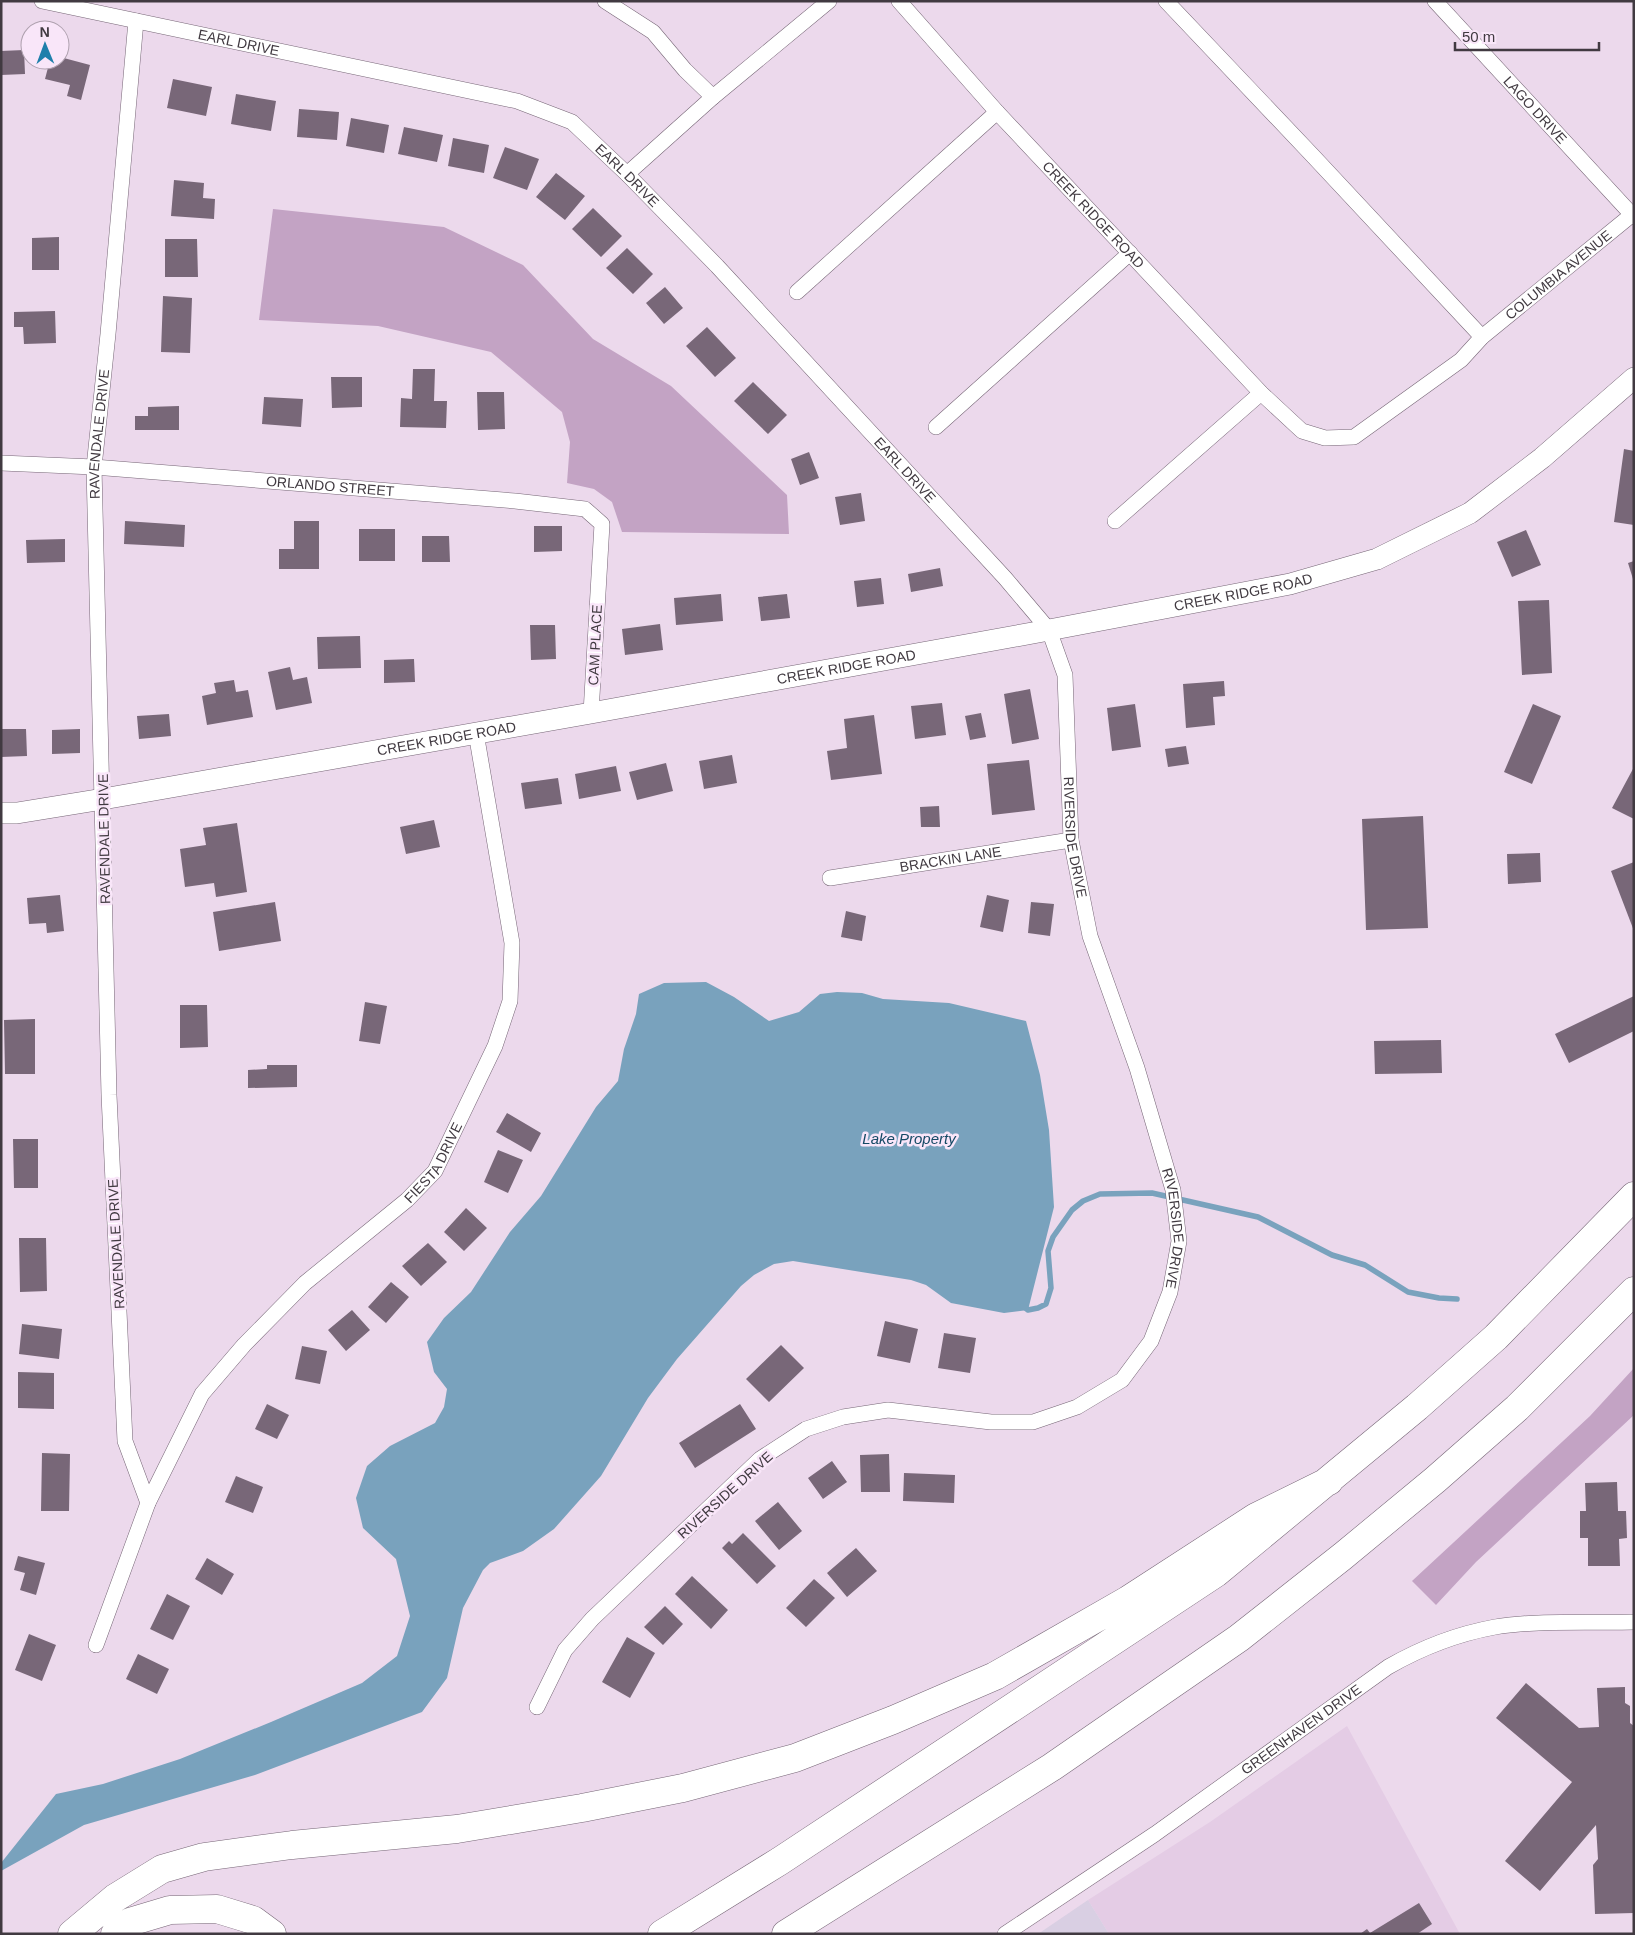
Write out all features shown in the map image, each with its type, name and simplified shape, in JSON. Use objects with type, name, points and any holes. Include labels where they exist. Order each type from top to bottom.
[{"type":"highway","points":[[662,1934],[780,1861],[1216,1573],[1417,1407],[1496,1337],[1634,1196]]},
{"type":"highway","points":[[786,1934],[1052,1767],[1240,1638],[1435,1480],[1502,1421],[1634,1291]]},
{"type":"highway","points":[[72,1934],[114,1898],[162,1869],[204,1857],[292,1845],[458,1829],[496,1823],[683,1788],[795,1758],[893,1720],[995,1676],[1128,1600],[1256,1516],[1329,1481]]},
{"type":"highway","points":[[822,1934],[841,1900]]},
{"type":"highway","points":[[115,1934],[130,1922],[170,1910],[217,1909],[253,1920],[272,1934]]},
{"type":"main road","name":"CREEK RIDGE ROAD","points":[[1,814],[103,799],[476,734],[1049,630],[1290,584],[1377,559],[1470,513],[1542,458],[1634,378]]},
{"type":"street","name":"EARL DRIVE","points":[[42,1],[517,101],[572,122],[627,174],[766,320],[1005,578],[1049,630]]},
{"type":"street","points":[[605,1],[653,32],[685,70],[713,97]]},
{"type":"street","points":[[627,174],[713,97],[829,1]]},
{"type":"street","name":"CREEK RIDGE ROAD","points":[[899,1],[997,112],[1261,393],[1302,431],[1325,438],[1354,437],[1461,360],[1482,337]]},
{"type":"street","points":[[1166,1],[1314,156],[1482,337]]},
{"type":"street","name":"LAGO DRIVE","points":[[1435,1],[1633,215]]},
{"type":"street","name":"RAVENDALE DRIVE","points":[[136,21],[94,467],[109,1095],[126,1441],[148,1503]]},
{"type":"street","points":[[797,292],[997,112]]},
{"type":"street","name":"COLUMBIA AVENUE","points":[[1482,337],[1633,215]]},
{"type":"street","points":[[936,427],[1130,253]]},
{"type":"street","points":[[1115,521],[1261,393]]},
{"type":"street","name":"ORLANDO STREET","points":[[1,463],[94,467],[515,501],[585,509],[602,524],[599,576]]},
{"type":"street","name":"CAM PLACE","points":[[592,713],[599,576]]},
{"type":"street","name":"RIVERSIDE DRIVE","points":[[537,1706],[565,1650],[592,1619],[760,1459],[806,1429],[843,1417],[888,1410],[991,1422],[1033,1422],[1077,1407],[1122,1380],[1152,1341],[1170,1292],[1180,1241],[1173,1190],[1137,1068],[1090,936],[1071,840],[1064,675],[1049,630]]},
{"type":"street","name":"FIESTA DRIVE","points":[[148,1503],[202,1394],[244,1345],[305,1283],[407,1200],[435,1171],[495,1046],[510,1001],[512,943],[476,734]]},
{"type":"street","name":"BRACKIN LANE","points":[[830,878],[1071,840]]},
{"type":"street","points":[[96,1645],[148,1503]]},
{"type":"street","name":"GREENHAVEN DRIVE","points":[[1004,1934],[1155,1834],[1405,1657],[1443,1641],[1496,1627],[1529,1624],[1634,1622]]},
{"type":"shaded area","points":[[273,209],[444,227],[523,265],[593,339],[671,386],[787,495],[789,534],[622,532],[612,502],[594,489],[567,483],[570,442],[562,412],[491,352],[378,326],[259,320]]},
{"type":"shaded area","points":[[1634,1368],[1634,1415],[1476,1562],[1436,1605],[1412,1581],[1590,1416]]},
{"type":"shaded area","points":[[1347,1726],[1460,1934],[1109,1934],[1088,1900],[1210,1822]]},
{"type":"shaded area","points":[[1088,1900],[1109,1934],[1038,1934]]},
{"type":"water","name":"Lake Property","points":[[706,982],[734,997],[769,1021],[799,1012],[820,994],[837,992],[862,993],[883,999],[949,1003],[1026,1021],[1040,1075],[1049,1130],[1054,1207],[1028,1310],[1004,1313],[951,1303],[926,1285],[911,1280],[793,1261],[774,1264],[754,1275],[741,1286],[677,1359],[648,1398],[601,1476],[554,1529],[523,1551],[490,1563],[483,1570],[463,1608],[447,1678],[422,1712],[255,1775],[84,1825],[1,1871],[1,1863],[56,1794],[103,1784],[180,1759],[362,1683],[397,1656],[410,1616],[396,1559],[363,1528],[356,1498],[367,1466],[390,1446],[435,1423],[444,1407],[447,1389],[434,1372],[427,1342],[444,1318],[471,1292],[510,1232],[541,1196],[596,1107],[618,1081],[624,1049],[636,1014],[639,994],[664,983]]},
{"type":"building","points":[[20,50],[20,70],[25,70],[25,74],[1,75],[1,51]]},
{"type":"building","points":[[70,60],[90,65],[81,100],[67,96],[70,85],[45,79],[47,70],[70,70]]},
{"type":"building","points":[[173,79],[212,87],[206,116],[167,108]]},
{"type":"building","points":[[236,94],[276,101],[271,131],[231,124]]},
{"type":"building","points":[[299,109],[339,112],[337,140],[297,137]]},
{"type":"building","points":[[351,118],[389,125],[384,153],[346,146]]},
{"type":"building","points":[[404,127],[443,135],[437,162],[398,154]]},
{"type":"building","points":[[453,138],[489,145],[484,173],[448,166]]},
{"type":"building","points":[[505,147],[539,159],[527,190],[493,178]]},
{"type":"building","points":[[556,173],[585,196],[565,220],[536,197]]},
{"type":"building","points":[[174,180],[204,183],[203,198],[215,199],[214,219],[171,216]]},
{"type":"building","points":[[593,208],[622,236],[601,257],[572,229]]},
{"type":"building","points":[[59,237],[59,270],[32,270],[32,238]]},
{"type":"building","points":[[165,239],[197,239],[198,277],[165,277]]},
{"type":"building","points":[[627,248],[653,274],[633,294],[606,268]]},
{"type":"building","points":[[665,287],[683,308],[664,324],[646,303]]},
{"type":"building","points":[[163,296],[192,298],[190,353],[161,352]]},
{"type":"building","points":[[55,311],[56,343],[24,344],[23,327],[14,327],[14,312]]},
{"type":"building","points":[[707,327],[736,358],[715,377],[686,346]]},
{"type":"building","points":[[413,369],[435,369],[434,401],[447,401],[446,428],[400,427],[401,398],[412,399]]},
{"type":"building","points":[[331,377],[362,377],[362,407],[332,408]]},
{"type":"building","points":[[753,382],[787,415],[768,434],[734,401]]},
{"type":"building","points":[[477,392],[504,392],[505,429],[478,430]]},
{"type":"building","points":[[264,397],[303,399],[301,427],[262,424]]},
{"type":"building","points":[[179,406],[179,430],[135,430],[135,416],[148,416],[148,407]]},
{"type":"building","points":[[1624,449],[1634,451],[1634,525],[1614,522]]},
{"type":"building","points":[[809,452],[819,478],[800,485],[791,459]]},
{"type":"building","points":[[861,493],[865,521],[840,525],[835,497]]},
{"type":"building","points":[[125,521],[185,525],[184,547],[124,544]]},
{"type":"building","points":[[294,521],[319,521],[319,569],[279,569],[279,549],[294,549]]},
{"type":"building","points":[[534,526],[562,526],[562,551],[534,552]]},
{"type":"building","points":[[359,529],[395,529],[395,561],[359,561]]},
{"type":"building","points":[[1526,530],[1541,565],[1512,577],[1497,542]]},
{"type":"building","points":[[422,536],[449,536],[450,562],[422,562]]},
{"type":"building","points":[[65,539],[65,562],[27,563],[26,540]]},
{"type":"building","points":[[1634,561],[1634,579],[1633,579],[1628,563]]},
{"type":"building","points":[[940,568],[943,586],[911,592],[908,574]]},
{"type":"building","points":[[881,578],[884,604],[857,607],[854,581]]},
{"type":"building","points":[[721,594],[723,621],[676,625],[674,598]]},
{"type":"building","points":[[787,594],[790,618],[761,621],[758,597]]},
{"type":"building","points":[[1549,600],[1552,673],[1522,675],[1518,601]]},
{"type":"building","points":[[660,624],[663,650],[625,655],[622,629]]},
{"type":"building","points":[[530,625],[555,625],[556,659],[531,660]]},
{"type":"building","points":[[360,636],[361,668],[318,669],[317,637]]},
{"type":"building","points":[[414,659],[415,682],[384,683],[384,660]]},
{"type":"building","points":[[290,667],[293,680],[307,677],[312,703],[276,710],[268,672]]},
{"type":"building","points":[[234,680],[236,692],[248,690],[253,717],[207,725],[202,696],[216,693],[214,683]]},
{"type":"building","points":[[1224,681],[1225,696],[1213,697],[1215,725],[1186,728],[1183,684]]},
{"type":"building","points":[[1030,689],[1039,739],[1012,744],[1004,694]]},
{"type":"building","points":[[942,703],[946,735],[915,739],[911,706]]},
{"type":"building","points":[[1135,704],[1141,747],[1112,751],[1107,708]]},
{"type":"building","points":[[1533,704],[1561,716],[1532,784],[1504,772]]},
{"type":"building","points":[[981,713],[986,737],[970,740],[965,716]]},
{"type":"building","points":[[169,714],[171,736],[139,739],[137,716]]},
{"type":"building","points":[[874,715],[882,774],[831,780],[827,751],[847,748],[844,719]]},
{"type":"building","points":[[1,729],[26,729],[27,756],[1,757]]},
{"type":"building","points":[[80,729],[80,753],[52,754],[52,730]]},
{"type":"building","points":[[1186,746],[1189,764],[1168,767],[1165,749]]},
{"type":"building","points":[[732,755],[737,783],[704,789],[699,761]]},
{"type":"building","points":[[1029,760],[1035,810],[992,815],[987,764]]},
{"type":"building","points":[[666,763],[673,791],[637,800],[629,772]]},
{"type":"building","points":[[616,766],[621,791],[579,799],[575,774]]},
{"type":"building","points":[[1634,767],[1634,819],[1612,808]]},
{"type":"building","points":[[558,778],[562,804],[525,809],[521,783]]},
{"type":"building","points":[[939,806],[940,827],[921,827],[920,807]]},
{"type":"building","points":[[1423,816],[1428,928],[1366,930],[1362,819]]},
{"type":"building","points":[[434,820],[440,847],[406,854],[400,827]]},
{"type":"building","points":[[237,823],[247,892],[216,897],[214,883],[185,887],[180,849],[206,845],[203,828]]},
{"type":"building","points":[[1540,853],[1541,882],[1508,884],[1507,854]]},
{"type":"building","points":[[1634,862],[1634,931],[1611,871]]},
{"type":"building","points":[[60,895],[64,931],[47,933],[46,923],[29,924],[27,898]]},
{"type":"building","points":[[987,895],[1009,900],[1003,932],[980,927]]},
{"type":"building","points":[[275,902],[281,941],[219,951],[213,912]]},
{"type":"building","points":[[1031,902],[1054,904],[1050,936],[1028,933]]},
{"type":"building","points":[[846,911],[866,916],[862,941],[841,937]]},
{"type":"building","points":[[1634,996],[1634,1031],[1569,1063],[1555,1034]]},
{"type":"building","points":[[365,1002],[387,1006],[380,1044],[359,1041]]},
{"type":"building","points":[[180,1005],[207,1005],[208,1047],[180,1048]]},
{"type":"building","points":[[35,1019],[35,1074],[5,1074],[4,1020]]},
{"type":"building","points":[[1441,1040],[1442,1073],[1375,1074],[1374,1041]]},
{"type":"building","points":[[267,1065],[297,1065],[297,1087],[248,1088],[248,1070],[267,1069]]},
{"type":"building","points":[[507,1113],[541,1133],[531,1152],[496,1132]]},
{"type":"building","points":[[13,1139],[38,1139],[38,1188],[14,1188]]},
{"type":"building","points":[[498,1150],[523,1160],[508,1193],[484,1182]]},
{"type":"building","points":[[466,1208],[487,1228],[464,1251],[444,1232]]},
{"type":"building","points":[[19,1238],[46,1238],[47,1291],[20,1292]]},
{"type":"building","points":[[428,1243],[447,1262],[421,1286],[402,1266]]},
{"type":"building","points":[[391,1282],[409,1297],[386,1323],[368,1307]]},
{"type":"building","points":[[352,1310],[370,1330],[346,1351],[328,1330]]},
{"type":"building","points":[[885,1321],[918,1329],[910,1363],[877,1356]]},
{"type":"building","points":[[22,1324],[62,1329],[59,1359],[19,1354]]},
{"type":"building","points":[[944,1333],[976,1338],[970,1373],[938,1368]]},
{"type":"building","points":[[781,1345],[804,1368],[769,1402],[746,1379]]},
{"type":"building","points":[[302,1346],[327,1351],[320,1384],[295,1379]]},
{"type":"building","points":[[18,1372],[54,1373],[54,1409],[18,1408]]},
{"type":"building","points":[[267,1404],[289,1415],[277,1439],[255,1429]]},
{"type":"building","points":[[740,1404],[756,1429],[695,1468],[679,1443]]},
{"type":"building","points":[[42,1453],[70,1454],[69,1511],[41,1511]]},
{"type":"building","points":[[889,1454],[890,1492],[861,1492],[860,1455]]},
{"type":"building","points":[[832,1461],[847,1482],[823,1499],[808,1478]]},
{"type":"building","points":[[904,1473],[955,1475],[954,1503],[903,1501]]},
{"type":"building","points":[[236,1476],[263,1487],[253,1513],[225,1502]]},
{"type":"building","points":[[1617,1482],[1618,1511],[1626,1511],[1627,1538],[1619,1539],[1620,1566],[1588,1566],[1588,1538],[1580,1538],[1580,1511],[1586,1511],[1585,1483]]},
{"type":"building","points":[[778,1502],[802,1531],[779,1550],[755,1521]]},
{"type":"building","points":[[743,1533],[776,1566],[757,1584],[722,1548],[729,1541],[732,1544]]},
{"type":"building","points":[[856,1548],[877,1571],[847,1597],[827,1573]]},
{"type":"building","points":[[18,1556],[45,1563],[36,1595],[20,1590],[25,1573],[14,1570]]},
{"type":"building","points":[[207,1558],[234,1574],[222,1595],[195,1579]]},
{"type":"building","points":[[692,1576],[728,1610],[711,1629],[675,1594]]},
{"type":"building","points":[[814,1579],[835,1598],[806,1627],[786,1608]]},
{"type":"building","points":[[167,1594],[190,1606],[173,1640],[150,1629]]},
{"type":"building","points":[[665,1606],[683,1624],[663,1645],[644,1627]]},
{"type":"building","points":[[29,1634],[56,1645],[42,1681],[15,1670]]},
{"type":"building","points":[[627,1637],[655,1653],[630,1698],[602,1682]]},
{"type":"building","points":[[138,1654],[169,1669],[157,1694],[126,1679]]},
{"type":"building","points":[[1526,1683],[1579,1728],[1599,1727],[1597,1688],[1625,1687],[1625,1703],[1630,1706],[1630,1723],[1634,1726],[1634,1913],[1595,1914],[1593,1865],[1598,1859],[1596,1825],[1540,1891],[1505,1861],[1572,1782],[1496,1718]]},
{"type":"building","points":[[1419,1903],[1432,1924],[1417,1934],[1360,1934],[1367,1929],[1370,1933]]},
{"type":"waterway","points":[[1023,1306],[1028,1310],[1046,1304],[1051,1288],[1048,1251],[1053,1237],[1072,1210],[1083,1201],[1100,1194],[1152,1193],[1258,1217],[1332,1255],[1365,1265],[1408,1292],[1439,1298],[1457,1299]]}]
